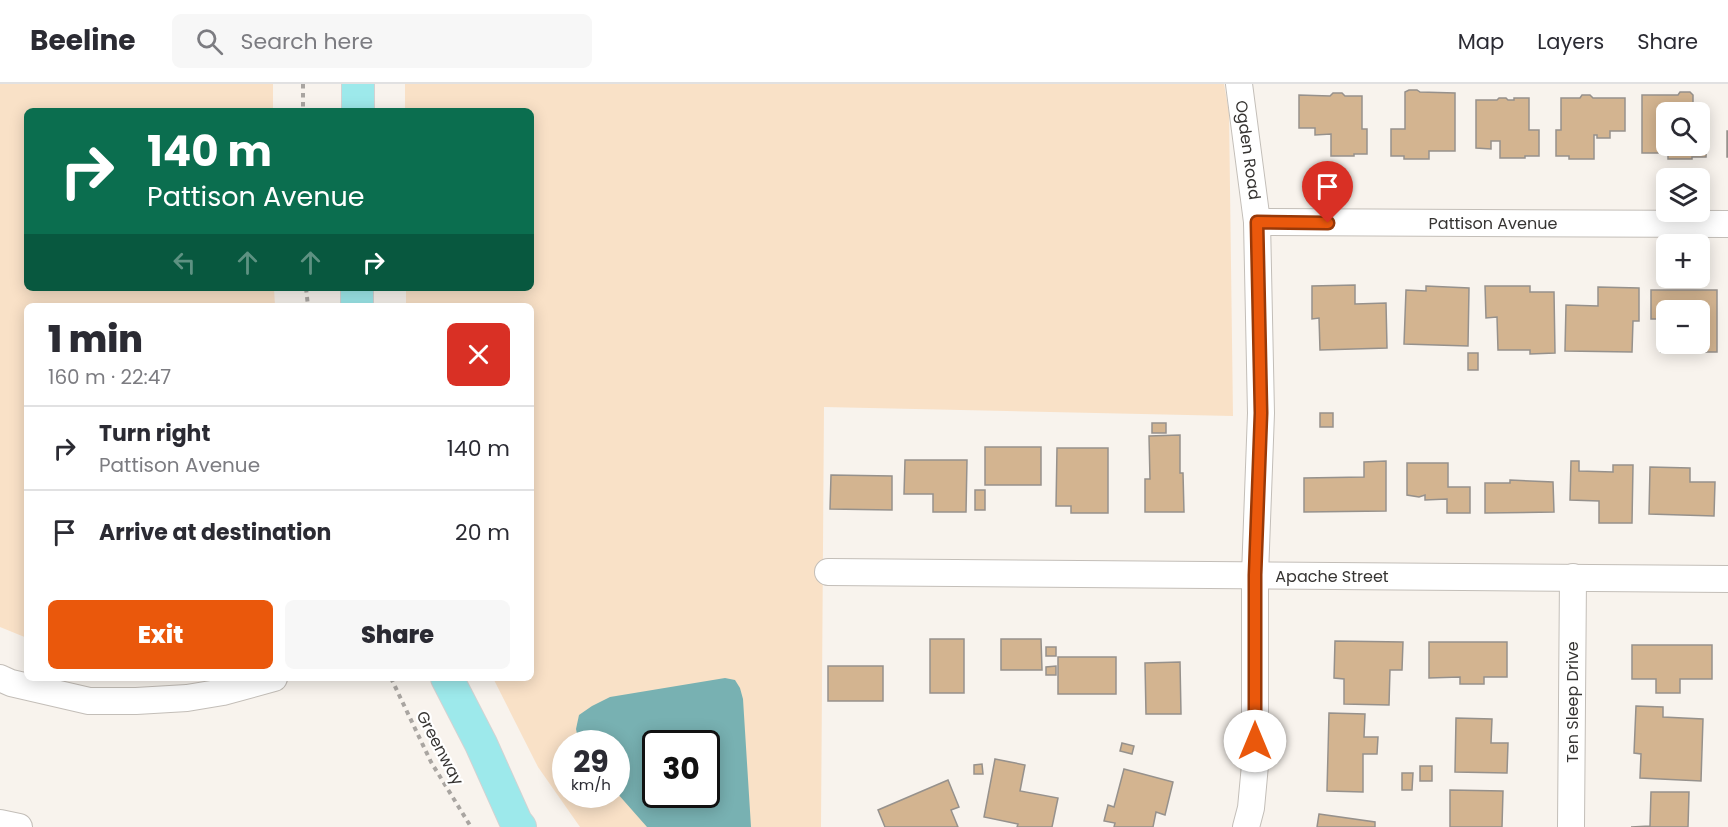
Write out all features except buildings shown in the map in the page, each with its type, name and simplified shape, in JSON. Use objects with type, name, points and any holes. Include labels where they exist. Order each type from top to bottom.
[{"type":"main road","points":[[358,84],[358,108]]},
{"type":"main road","points":[[449,681],[520,827]]},
{"type":"street","name":"Ogden Road","points":[[1239,84],[1257,222],[1261,413],[1255,575],[1255,765],[1251,808],[1246,827]]},
{"type":"street","name":"Pattison Avenue","points":[[1257,222],[1728,224]]},
{"type":"street","name":"Apache Street","points":[[828,572],[1728,579]]},
{"type":"street","name":"Ten Sleep Drive","points":[[1571,827],[1573,577]]},
{"type":"street","points":[[0,678],[11,683],[89,701],[187,698],[223,692],[263,681]]},
{"type":"street","points":[[0,823],[19,827]]},
{"type":"path","points":[[303,84],[303,108]]},
{"type":"path","name":"Greenway","points":[[392,681],[430,762],[471,827]]},
{"type":"shaded area","points":[[0,84],[273,84],[273,108],[24,108],[24,291],[274,291],[275,303],[24,303],[24,637],[0,627]]},
{"type":"shaded area","points":[[405,84],[1224,84],[1229,112],[1233,416],[824,407],[821,827],[580,827],[567,808],[630,808],[630,730],[552,730],[552,787],[538,767],[495,681],[534,681],[534,303],[406,303],[406,291],[534,291],[534,108],[405,108]]},
{"type":"water","points":[[725,678],[735,680],[743,699],[751,827],[647,827],[630,808],[630,730],[576,730],[579,715],[610,697]]},
{"type":"route","points":[[1255,741],[1255,575],[1261,413],[1257,222],[1328,223]]}]
